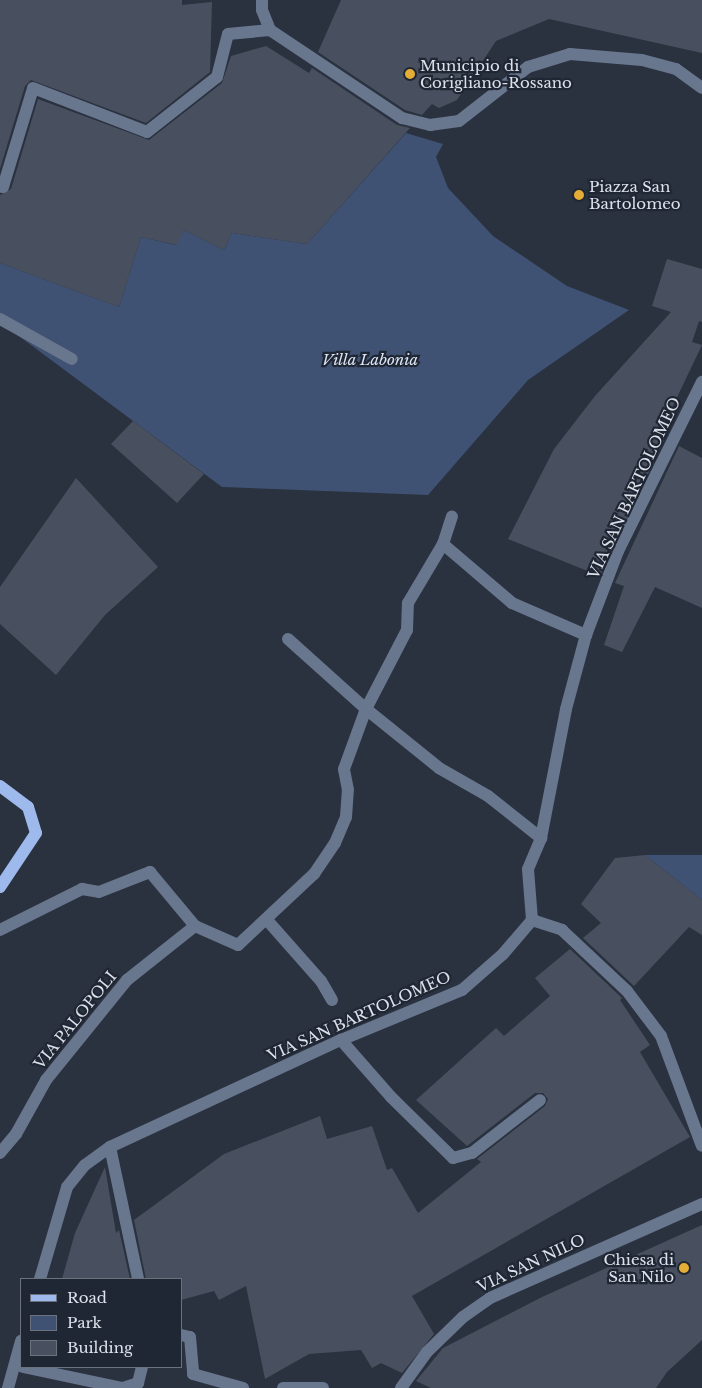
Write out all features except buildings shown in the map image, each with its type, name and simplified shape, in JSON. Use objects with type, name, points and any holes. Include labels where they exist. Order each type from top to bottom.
[{"type":"main road","points":[[0,786],[28,807],[36,833],[0,887]]},
{"type":"street","points":[[262,0],[262,10],[270,30],[402,118],[430,125],[459,121],[528,67],[570,54],[642,60],[676,69],[702,88]]},
{"type":"street","points":[[2,186],[33,88],[147,132],[218,77],[228,34],[270,30]]},
{"type":"street","points":[[0,319],[72,359]]},
{"type":"street","name":"VIA SAN BARTOLOMEO","points":[[40,1278],[67,1187],[85,1165],[110,1147],[341,1040],[462,990],[504,954],[532,920],[528,869],[541,838],[566,709],[586,635],[618,551],[702,382]]},
{"type":"street","points":[[0,930],[82,889],[99,892],[150,872],[194,926],[238,945],[267,920],[314,874],[335,843],[346,817],[348,790],[344,769],[366,710],[407,630],[408,603],[443,544],[452,516]]},
{"type":"street","points":[[443,544],[512,603],[586,635]]},
{"type":"street","points":[[288,639],[366,710],[439,768],[488,796],[541,838]]},
{"type":"street","points":[[267,920],[321,981],[332,1000]]},
{"type":"street","points":[[532,920],[562,930],[627,991],[661,1036],[702,1146]]},
{"type":"street","name":"VIA PALOPOLI","points":[[0,1153],[16,1134],[46,1080],[120,988],[194,926]]},
{"type":"street","points":[[341,1040],[391,1097],[453,1158],[472,1153],[540,1100]]},
{"type":"street","points":[[110,1147],[138,1278]]},
{"type":"street","name":"VIA SAN NILO","points":[[401,1388],[427,1352],[463,1317],[490,1298],[702,1204]]},
{"type":"street","points":[[182,1335],[190,1336],[193,1374],[243,1388]]},
{"type":"street","points":[[8,1388],[19,1366],[20,1354]]},
{"type":"street","points":[[28,1368],[122,1388],[138,1383],[142,1368]]},
{"type":"street","points":[[283,1388],[323,1388]]},
{"type":"green space","name":"Villa Labonia","points":[[406,133],[443,144],[436,157],[448,188],[493,236],[567,286],[629,310],[528,380],[428,495],[222,487],[0,322],[0,263],[119,307],[141,237],[176,245],[184,230],[224,250],[232,233],[307,244]]},
{"type":"green space","points":[[645,855],[702,855],[702,900]]},
{"type":"place","name":"Municipio di Corigliano-Rossano","points":[[410,74]]},
{"type":"place","name":"Piazza San Bartolomeo","points":[[579,195]]},
{"type":"place","name":"Chiesa di San Nilo","points":[[684,1268]]}]
